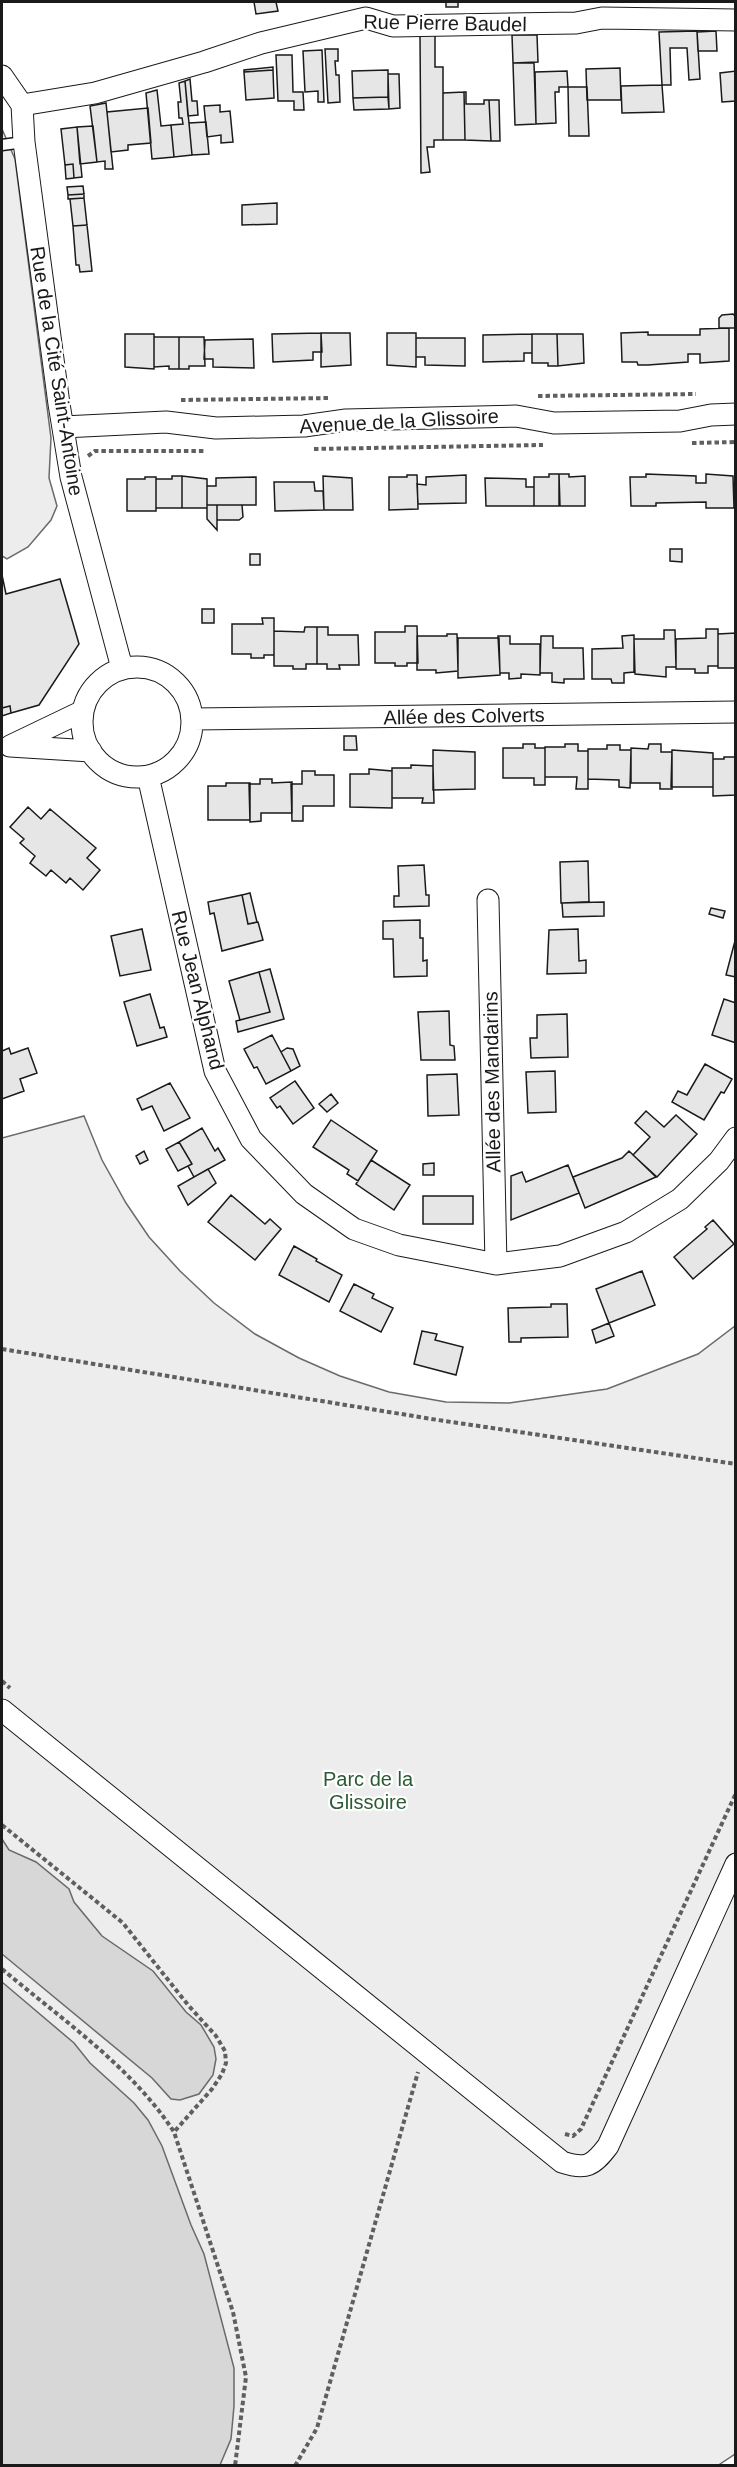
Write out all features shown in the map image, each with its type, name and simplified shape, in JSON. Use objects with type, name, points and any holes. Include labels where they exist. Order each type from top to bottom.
[{"type":"street","name":"Rue Pierre Baudel","points":[[22,105],[95,93],[185,68],[367,10],[393,26],[576,23],[602,18],[735,20]]},
{"type":"street","points":[[2,76],[22,105]]},
{"type":"street","name":"Rue de la Cité Saint-Antoine","points":[[22,105],[24,142],[71,477],[122,668]]},
{"type":"street","name":"Avenue de la Glissoire","points":[[63,427],[166,423],[216,428],[293,427],[345,420],[516,416],[554,423],[680,421],[711,415],[735,414]]},
{"type":"street","points":[[147,667],[170,676],[186,695],[193,719],[190,739],[181,756],[166,769],[148,776],[126,776],[106,767],[90,751],[83,731],[83,711],[90,692],[104,677],[122,668],[147,667]]},
{"type":"street","points":[[6,747],[83,711]]},
{"type":"street","name":"Allée des Colverts","points":[[193,719],[735,712]]},
{"type":"street","points":[[6,747],[90,751]]},
{"type":"street","name":"Rue Jean Alphand","points":[[148,776],[215,1071],[251,1138],[304,1194],[354,1229],[399,1245],[496,1264],[560,1256],[627,1232],[680,1199],[719,1161],[735,1138]]},
{"type":"street","name":"Allée des Mandarins","points":[[488,900],[496,1264]]},
{"type":"street","points":[[2,1710],[562,2162],[576,2167],[597,2161],[608,2146],[735,1864]]},
{"type":"lane","points":[[2,145],[24,142]]},
{"type":"path","points":[[688,443],[735,442]]},
{"type":"path","points":[[306,449],[544,445]]},
{"type":"path","points":[[71,477],[83,475],[85,457],[95,451],[211,451]]},
{"type":"path","points":[[2,1349],[438,1420],[735,1464]]},
{"type":"path","points":[[2,1681],[10,1689]]},
{"type":"path","points":[[561,2132],[573,2136],[581,2129],[735,1793]]},
{"type":"path","points":[[2,1825],[123,1923],[188,2005],[216,2036],[225,2051],[226,2063],[212,2090],[174,2132]]},
{"type":"path","points":[[2,1969],[136,2084],[157,2106],[174,2132],[233,2312],[246,2377],[235,2466]]},
{"type":"path","points":[[295,2466],[317,2428],[424,2050]]},
{"type":"green space","points":[[2,129],[15,159],[51,438],[49,478],[57,506],[51,520],[28,547],[7,559],[2,556]]},
{"type":"green space","name":"Parc de la Glissoire","points":[[84,1116],[102,1160],[126,1203],[149,1237],[214,1303],[255,1334],[299,1358],[340,1376],[389,1392],[446,1402],[509,1403],[607,1389],[698,1354],[735,1326],[735,2454],[717,2466],[2,2466],[2,1138]]},
{"type":"shaded area","points":[[2,1839],[9,1850],[36,1862],[69,1889],[74,1902],[102,1936],[153,1971],[186,2012],[201,2025],[214,2047],[216,2059],[213,2075],[199,2094],[180,2100],[171,2099],[152,2078],[2,1954]]},
{"type":"shaded area","points":[[2,1982],[74,2043],[90,2063],[134,2103],[148,2120],[162,2146],[204,2254],[234,2368],[231,2439],[220,2465],[2,2465]]},
{"type":"building","points":[[254,2],[276,2],[278,11],[256,14]]},
{"type":"building","points":[[446,2],[458,2],[458,7],[446,7]]},
{"type":"building","points":[[697,31],[700,79],[689,80],[687,48],[670,48],[671,85],[662,85],[659,32]]},
{"type":"building","points":[[716,31],[717,51],[698,51],[697,32]]},
{"type":"building","points":[[420,35],[435,35],[435,67],[443,67],[443,140],[434,140],[434,147],[427,147],[430,172],[421,173]]},
{"type":"building","points":[[512,35],[537,35],[538,62],[513,63]]},
{"type":"building","points":[[325,49],[338,49],[338,61],[335,61],[336,75],[339,75],[340,102],[328,103]]},
{"type":"building","points":[[322,50],[324,102],[318,102],[318,91],[305,92],[303,51]]},
{"type":"building","points":[[276,55],[292,55],[293,92],[303,92],[304,110],[294,110],[294,101],[278,101]]},
{"type":"building","points":[[513,63],[534,63],[536,124],[515,125]]},
{"type":"building","points":[[273,67],[273,70],[244,72],[244,70]]},
{"type":"building","points":[[620,68],[621,100],[587,100],[586,69]]},
{"type":"building","points":[[273,70],[274,98],[246,100],[244,72]]},
{"type":"building","points":[[388,70],[388,97],[353,98],[352,71]]},
{"type":"building","points":[[567,71],[568,87],[559,87],[559,92],[555,92],[556,123],[536,124],[535,72]]},
{"type":"building","points":[[736,71],[736,101],[722,102],[720,73]]},
{"type":"building","points":[[388,74],[399,74],[400,108],[389,109]]},
{"type":"building","points":[[190,79],[192,101],[197,101],[198,115],[188,116],[185,81]]},
{"type":"building","points":[[185,81],[192,155],[174,157],[171,125],[183,124],[182,118],[179,118],[178,102],[181,102],[179,83]]},
{"type":"building","points":[[662,85],[664,112],[622,113],[621,86]]},
{"type":"building","points":[[568,87],[587,87],[589,136],[569,136]]},
{"type":"building","points":[[157,90],[161,126],[171,125],[174,157],[152,159],[146,93]]},
{"type":"building","points":[[464,92],[466,92],[466,104],[484,104],[484,100],[489,100],[491,141],[465,140]]},
{"type":"building","points":[[464,92],[465,140],[443,140],[443,93]]},
{"type":"building","points":[[388,97],[389,109],[354,110],[353,98]]},
{"type":"building","points":[[489,100],[499,100],[500,141],[491,141]]},
{"type":"building","points":[[106,103],[113,169],[105,169],[105,161],[97,162],[90,106]]},
{"type":"building","points":[[220,105],[220,112],[230,111],[233,142],[221,143],[221,135],[207,137],[204,106]]},
{"type":"building","points":[[148,108],[151,143],[128,145],[128,150],[111,152],[107,112]]},
{"type":"building","points":[[206,122],[209,154],[192,155],[189,123]]},
{"type":"building","points":[[93,126],[97,162],[80,164],[77,127]]},
{"type":"building","points":[[77,127],[82,177],[74,178],[73,164],[65,165],[61,129]]},
{"type":"building","points":[[73,164],[74,178],[66,179],[65,165]]},
{"type":"building","points":[[83,186],[84,194],[68,195],[67,187]]},
{"type":"building","points":[[84,194],[84,198],[68,199],[68,195]]},
{"type":"building","points":[[84,198],[87,225],[73,226],[70,199]]},
{"type":"building","points":[[277,203],[277,224],[242,225],[242,205]]},
{"type":"building","points":[[87,225],[92,271],[80,272],[79,265],[76,265],[73,226]]},
{"type":"building","points":[[733,314],[736,317],[736,328],[719,328],[719,318],[722,315]]},
{"type":"building","points":[[729,328],[729,361],[700,363],[700,354],[688,354],[688,362],[638,365],[637,362],[622,362],[621,333],[700,335],[700,329]]},
{"type":"building","points":[[321,333],[350,333],[351,365],[321,367]]},
{"type":"building","points":[[321,333],[322,352],[313,352],[313,360],[273,362],[272,334]]},
{"type":"building","points":[[387,333],[416,333],[416,367],[387,365]]},
{"type":"building","points":[[125,334],[154,334],[154,369],[125,367]]},
{"type":"building","points":[[532,334],[557,334],[558,366],[548,366],[548,363],[532,363]]},
{"type":"building","points":[[532,334],[532,353],[524,353],[524,361],[483,362],[483,335]]},
{"type":"building","points":[[557,334],[583,334],[584,363],[558,366]]},
{"type":"building","points":[[154,337],[179,337],[179,369],[169,369],[169,366],[154,367]]},
{"type":"building","points":[[179,337],[204,337],[205,366],[189,366],[189,369],[179,369]]},
{"type":"building","points":[[416,338],[465,338],[465,366],[425,365],[425,357],[416,357]]},
{"type":"building","points":[[253,339],[254,368],[213,367],[213,359],[204,359],[205,340]]},
{"type":"building","points":[[549,474],[559,474],[559,506],[534,506],[534,477],[549,477]]},
{"type":"building","points":[[559,474],[569,474],[569,477],[585,476],[585,506],[560,506]]},
{"type":"building","points":[[646,474],[696,476],[696,483],[706,483],[706,474],[733,476],[734,508],[706,508],[706,502],[631,506],[630,477],[646,477]]},
{"type":"building","points":[[407,475],[417,475],[418,509],[389,510],[389,477],[407,477]]},
{"type":"building","points":[[466,475],[466,503],[418,504],[417,484],[426,485],[426,477]]},
{"type":"building","points":[[172,476],[182,476],[182,508],[156,508],[156,479],[172,479]]},
{"type":"building","points":[[182,476],[207,479],[207,508],[182,508]]},
{"type":"building","points":[[323,476],[352,478],[353,510],[324,510]]},
{"type":"building","points":[[145,477],[156,477],[156,511],[127,511],[127,479],[145,479]]},
{"type":"building","points":[[256,477],[256,505],[207,505],[207,486],[216,486],[216,478]]},
{"type":"building","points":[[485,478],[526,479],[526,487],[534,487],[534,506],[486,506]]},
{"type":"building","points":[[274,482],[314,482],[315,491],[323,491],[324,510],[275,511]]},
{"type":"building","points":[[207,505],[217,505],[217,530],[207,519]]},
{"type":"building","points":[[217,505],[242,505],[243,517],[239,520],[217,520]]},
{"type":"building","points":[[670,549],[682,549],[682,562],[670,561]]},
{"type":"building","points":[[250,554],[260,554],[260,565],[250,565]]},
{"type":"building","points":[[2,575],[6,594],[60,579],[79,644],[39,705],[11,713],[10,706],[2,708]]},
{"type":"building","points":[[202,609],[214,609],[214,623],[202,623]]},
{"type":"building","points":[[262,618],[274,618],[274,655],[251,658],[251,654],[232,654],[232,624],[263,624]]},
{"type":"building","points":[[405,626],[417,626],[418,663],[395,666],[395,663],[375,663],[375,632],[405,632]]},
{"type":"building","points":[[305,627],[317,627],[317,664],[306,664],[306,669],[274,666],[274,631],[304,632]]},
{"type":"building","points":[[317,627],[328,627],[328,635],[358,635],[359,665],[339,665],[340,669],[327,669],[327,664],[317,664]]},
{"type":"building","points":[[706,629],[718,629],[718,666],[708,666],[708,673],[695,673],[695,669],[676,669],[676,639],[706,638]]},
{"type":"building","points":[[664,630],[675,630],[676,667],[666,667],[666,677],[635,674],[634,639],[664,639]]},
{"type":"building","points":[[736,633],[736,668],[718,668],[718,634]]},
{"type":"building","points":[[447,634],[457,634],[458,671],[436,673],[436,670],[417,670],[417,636],[447,636]]},
{"type":"building","points":[[634,635],[634,672],[624,673],[624,683],[612,683],[611,679],[592,679],[592,649],[623,648],[622,636]]},
{"type":"building","points":[[498,636],[510,636],[510,644],[540,644],[540,675],[521,674],[521,678],[509,679],[509,673],[500,673]]},
{"type":"building","points":[[541,636],[553,636],[553,648],[583,648],[584,679],[564,679],[564,683],[552,682],[552,673],[540,673]]},
{"type":"building","points":[[458,638],[499,638],[500,675],[458,678]]},
{"type":"building","points":[[10,706],[11,713],[2,716],[2,708]]},
{"type":"building","points":[[344,736],[356,736],[357,750],[344,750]]},
{"type":"building","points":[[523,744],[535,744],[535,748],[545,748],[545,785],[534,785],[534,778],[503,778],[503,748],[523,748]]},
{"type":"building","points":[[565,744],[578,744],[578,751],[588,751],[588,789],[576,789],[577,777],[545,777],[545,747],[565,747]]},
{"type":"building","points":[[649,744],[661,744],[661,752],[672,752],[672,789],[660,789],[660,783],[631,783],[631,748],[648,749]]},
{"type":"building","points":[[607,745],[620,745],[620,750],[631,750],[630,788],[619,787],[619,780],[588,779],[588,749],[607,749]]},
{"type":"building","points":[[433,750],[475,752],[475,789],[433,790]]},
{"type":"building","points":[[672,750],[713,753],[713,787],[671,787]]},
{"type":"building","points":[[724,757],[736,757],[736,795],[713,796],[713,759],[724,759]]},
{"type":"building","points":[[411,765],[433,766],[434,803],[422,803],[423,798],[392,798],[392,768],[411,768]]},
{"type":"building","points":[[369,769],[392,771],[392,808],[350,807],[350,774],[369,774]]},
{"type":"building","points":[[302,771],[315,771],[315,775],[334,775],[334,806],[303,806],[303,821],[292,821],[291,784],[302,784]]},
{"type":"building","points":[[260,779],[272,779],[272,783],[292,782],[292,813],[261,813],[261,821],[250,822],[249,784],[260,784]]},
{"type":"building","points":[[226,783],[250,783],[250,820],[208,820],[208,786],[226,786]]},
{"type":"building","points":[[28,807],[41,819],[50,809],[96,848],[87,858],[100,870],[83,890],[70,878],[66,883],[51,870],[46,876],[30,863],[35,856],[20,843],[24,839],[10,827]]},
{"type":"building","points":[[588,861],[589,902],[561,903],[560,862]]},
{"type":"building","points":[[424,865],[429,906],[394,907],[394,896],[399,896],[398,866]]},
{"type":"building","points":[[250,893],[257,922],[248,924],[242,895]]},
{"type":"building","points":[[242,895],[248,924],[258,922],[263,940],[222,951],[214,913],[210,914],[208,902]]},
{"type":"building","points":[[604,902],[604,916],[563,917],[562,903]]},
{"type":"building","points":[[711,908],[725,911],[723,918],[709,914]]},
{"type":"building","points":[[420,920],[420,938],[423,938],[423,961],[427,960],[427,976],[394,977],[393,939],[383,939],[383,921]]},
{"type":"building","points":[[142,929],[151,970],[120,976],[111,936]]},
{"type":"building","points":[[578,929],[579,961],[586,960],[586,973],[547,974],[549,930]]},
{"type":"building","points":[[736,937],[736,977],[726,975]]},
{"type":"building","points":[[270,969],[284,1019],[238,1032],[236,1021],[270,1012],[259,972]]},
{"type":"building","points":[[259,972],[270,1012],[240,1020],[229,981]]},
{"type":"building","points":[[150,994],[160,1028],[164,1027],[167,1037],[137,1046],[124,1002]]},
{"type":"building","points":[[724,999],[736,1003],[736,1043],[712,1035]]},
{"type":"building","points":[[449,1011],[450,1045],[454,1046],[455,1060],[421,1060],[418,1012]]},
{"type":"building","points":[[567,1014],[568,1057],[531,1058],[530,1038],[537,1038],[537,1015]]},
{"type":"building","points":[[272,1035],[291,1071],[266,1084],[244,1049]]},
{"type":"building","points":[[9,1048],[11,1054],[28,1048],[37,1073],[20,1079],[24,1091],[2,1099],[2,1051]]},
{"type":"building","points":[[287,1048],[293,1049],[300,1066],[291,1071],[281,1052]]},
{"type":"building","points":[[705,1064],[732,1079],[704,1120],[672,1102],[678,1091],[687,1095]]},
{"type":"building","points":[[555,1071],[556,1112],[528,1113],[526,1072]]},
{"type":"building","points":[[457,1074],[459,1115],[428,1116],[427,1075]]},
{"type":"building","points":[[295,1081],[314,1108],[293,1124],[280,1106],[277,1108],[270,1098]]},
{"type":"building","points":[[170,1083],[190,1118],[164,1131],[152,1106],[142,1110],[137,1099]]},
{"type":"building","points":[[331,1094],[338,1103],[327,1112],[319,1104]]},
{"type":"building","points":[[646,1111],[664,1127],[676,1115],[697,1134],[657,1177],[633,1155],[650,1137],[635,1123]]},
{"type":"building","points":[[331,1120],[377,1151],[358,1181],[347,1174],[349,1170],[313,1147]]},
{"type":"building","points":[[202,1128],[215,1151],[218,1148],[225,1160],[194,1177],[188,1166],[192,1164],[179,1142]]},
{"type":"building","points":[[179,1142],[192,1164],[178,1171],[166,1149]]},
{"type":"building","points":[[144,1151],[148,1160],[140,1164],[136,1156]]},
{"type":"building","points":[[629,1151],[656,1177],[585,1208],[573,1177],[622,1158]]},
{"type":"building","points":[[371,1160],[410,1185],[394,1210],[356,1184]]},
{"type":"building","points":[[434,1163],[434,1175],[423,1175],[423,1164]]},
{"type":"building","points":[[568,1165],[579,1193],[511,1220],[511,1176],[522,1172],[526,1182]]},
{"type":"building","points":[[208,1169],[216,1183],[188,1205],[178,1186]]},
{"type":"building","points":[[231,1195],[265,1224],[270,1219],[281,1229],[255,1260],[208,1222]]},
{"type":"building","points":[[423,1196],[473,1196],[473,1224],[423,1224]]},
{"type":"building","points":[[713,1220],[734,1244],[693,1279],[674,1257],[707,1229],[705,1227]]},
{"type":"building","points":[[294,1246],[342,1275],[329,1302],[279,1275]]},
{"type":"building","points":[[642,1271],[655,1305],[609,1323],[596,1289]]},
{"type":"building","points":[[354,1284],[374,1294],[372,1298],[393,1308],[381,1332],[340,1311]]},
{"type":"building","points":[[551,1304],[567,1304],[568,1337],[521,1338],[521,1342],[509,1342],[508,1308],[551,1307]]},
{"type":"building","points":[[609,1323],[614,1336],[596,1343],[592,1330]]},
{"type":"building","points":[[422,1331],[437,1334],[435,1340],[463,1347],[456,1375],[414,1364]]}]
